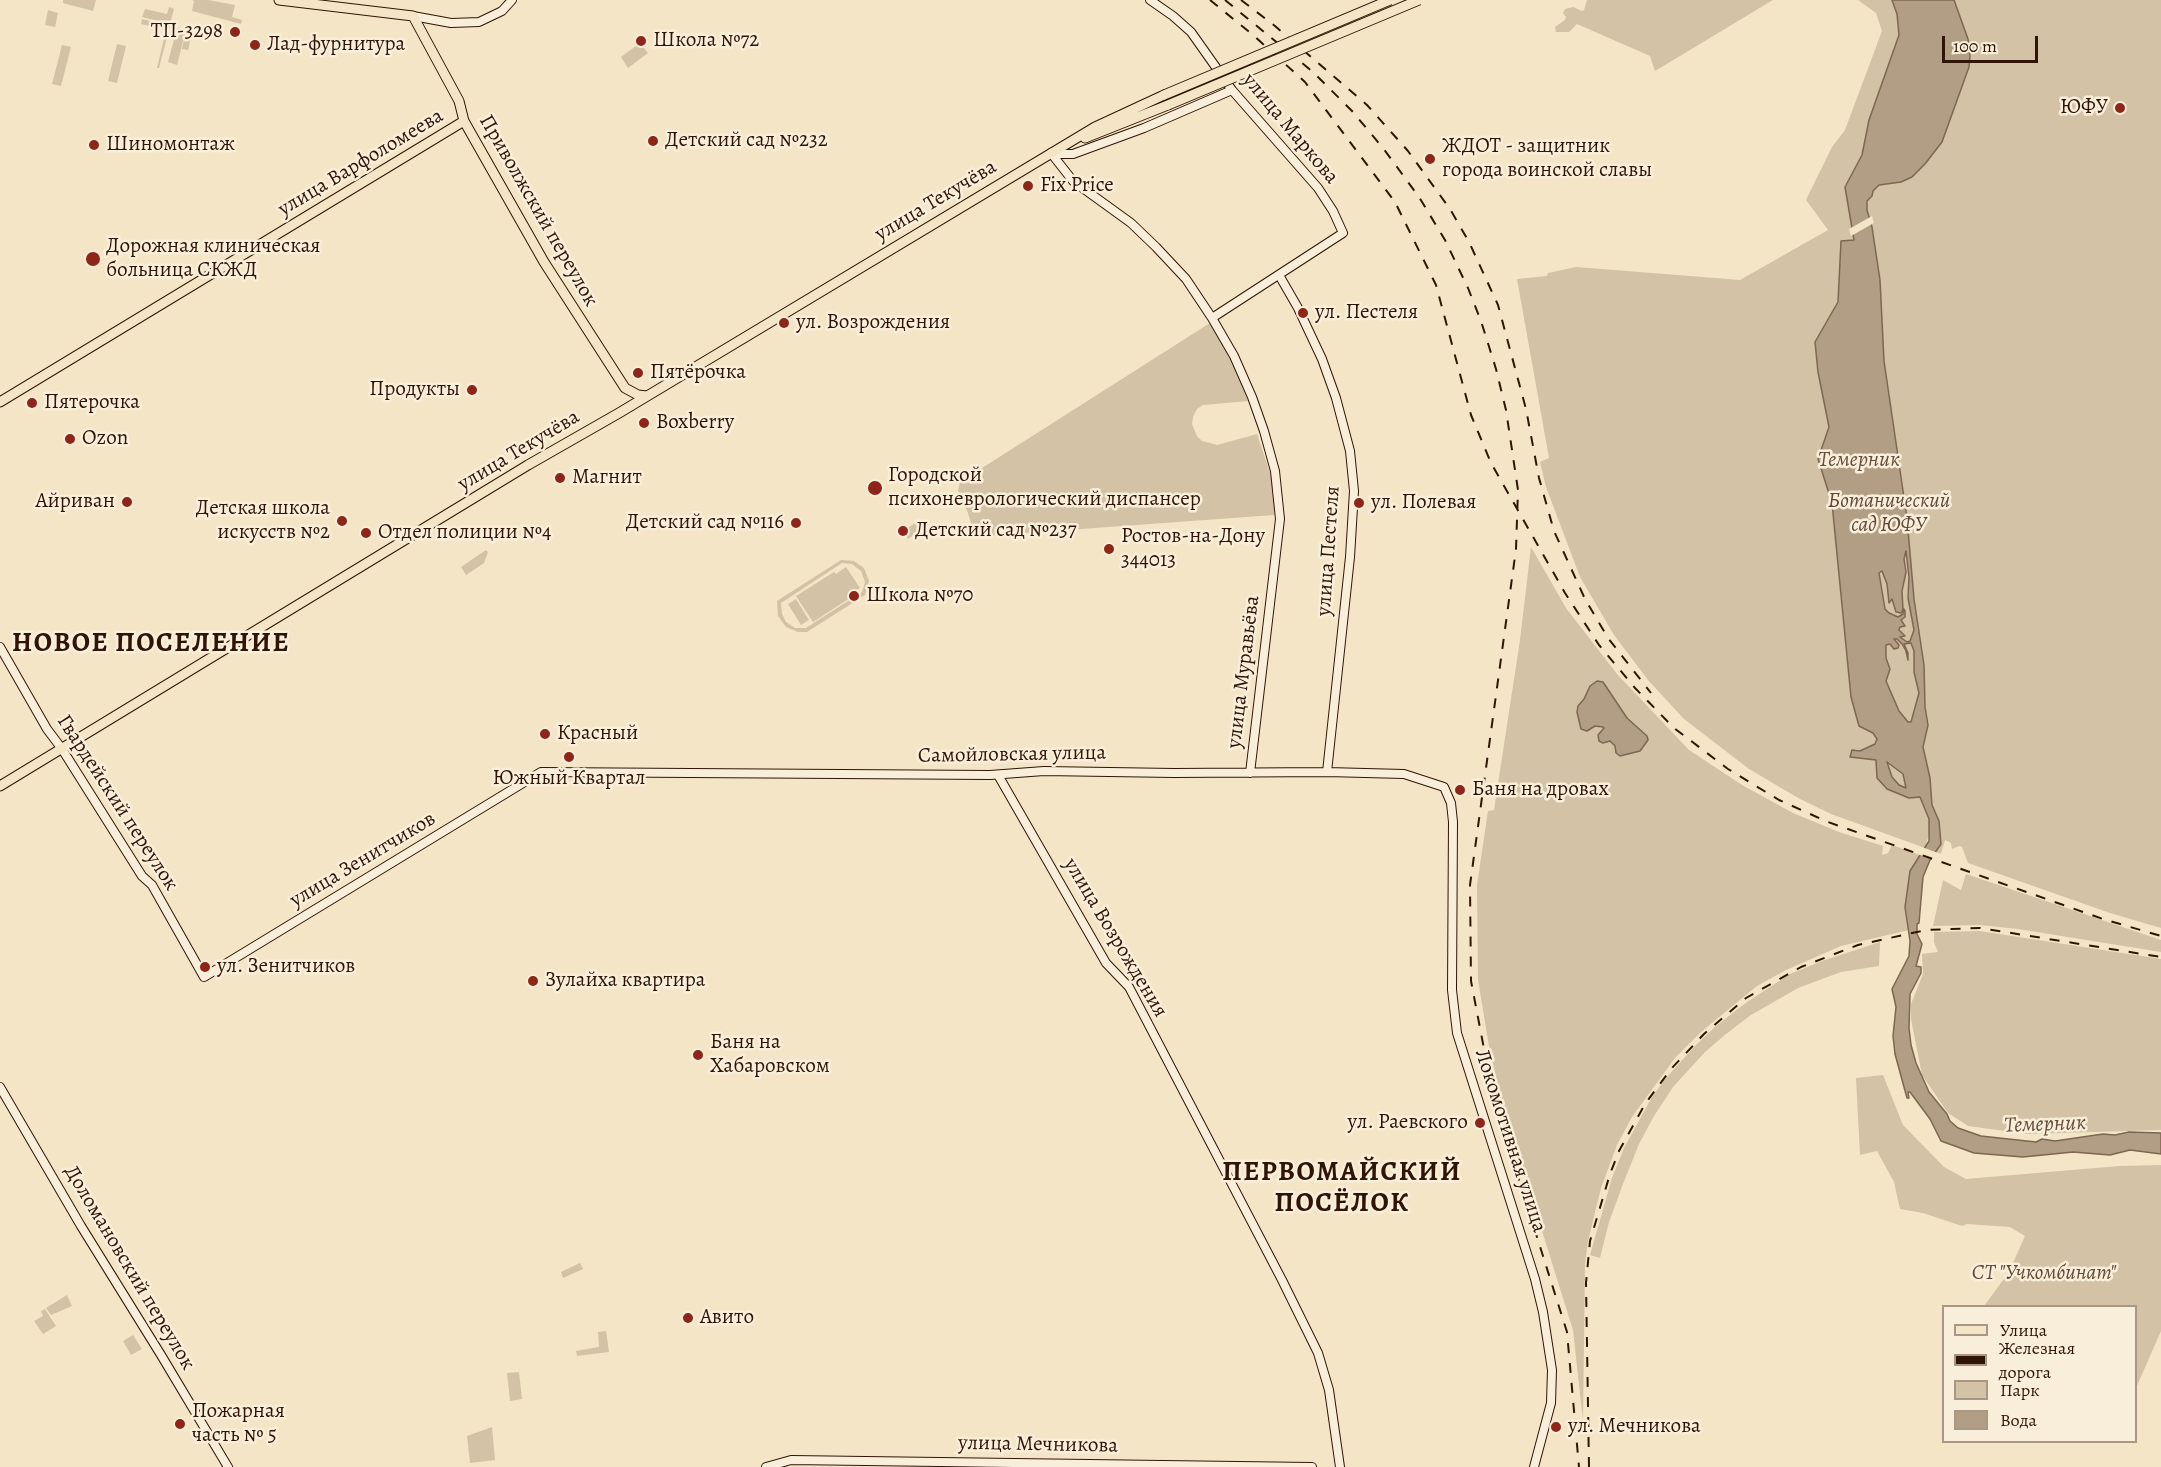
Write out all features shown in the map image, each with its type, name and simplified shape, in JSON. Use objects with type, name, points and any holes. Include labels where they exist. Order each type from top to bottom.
[{"type":"main road","points":[[279,0],[413,16]]},
{"type":"main road","points":[[1056,150],[1095,127],[1164,94],[1390,0]]},
{"type":"main road","points":[[1056,150],[1419,0]]},
{"type":"main road","name":"Приволжский переулок","points":[[413,16],[459,101],[464,121],[544,262],[626,388]]},
{"type":"main road","name":"улица Варфоломеева","points":[[0,402],[464,121]]},
{"type":"main road","name":"улица Текучёва","points":[[0,786],[511,475],[619,413],[1056,150]]},
{"type":"main road","points":[[626,388],[638,395],[647,396]]},
{"type":"main road","points":[[619,413],[626,400],[626,388]]},
{"type":"street","points":[[413,16],[451,22],[479,22],[502,11],[512,0]]},
{"type":"street","name":"улица Маркова","points":[[1150,0],[1191,32],[1232,90],[1318,188],[1337,218],[1342,233],[1279,275]]},
{"type":"street","points":[[1056,150],[1061,154],[1073,154],[1144,128],[1232,90]]},
{"type":"street","name":"улица Муравьёва","points":[[1056,150],[1073,181],[1131,223],[1186,279],[1212,318],[1243,376],[1264,431],[1275,471],[1280,513],[1250,773]]},
{"type":"street","points":[[1212,318],[1279,275]]},
{"type":"street","name":"улица Пестеля","points":[[1279,275],[1322,358],[1336,398],[1350,452],[1353,481],[1354,516],[1327,772]]},
{"type":"street","name":"Гвардейский переулок","points":[[0,647],[47,729],[142,876],[152,885],[204,977]]},
{"type":"street","name":"Самойловская улица","points":[[541,772],[998,775],[1044,771],[1404,774],[1444,787],[1449,795],[1453,822]]},
{"type":"street","name":"улица Зенитчиков","points":[[204,977],[541,772]]},
{"type":"street","name":"улица Возрождения","points":[[998,775],[1107,963],[1129,987],[1282,1280],[1321,1362],[1329,1390],[1340,1467]]},
{"type":"street","name":"Локомотивная улица","points":[[1453,822],[1452,990],[1457,1033],[1535,1279],[1543,1312],[1552,1370],[1551,1403],[1534,1467]]},
{"type":"street","name":"Доломановский переулок","points":[[0,1087],[81,1226],[228,1467]]},
{"type":"street","name":"улица Мечникова","points":[[766,1467],[791,1460],[1312,1467]]},
{"type":"green space","points":[[63,0],[96,0],[93,11],[63,3]]},
{"type":"green space","points":[[192,0],[208,0],[235,5],[232,17],[242,20],[241,24],[192,11],[194,1]]},
{"type":"green space","points":[[1587,0],[1773,0],[1655,71],[1650,56],[1577,24],[1569,32],[1556,32],[1555,27],[1565,20],[1563,13],[1565,9],[1573,7],[1582,11]]},
{"type":"green space","name":"Ботанический сад ЮФУ","points":[[1858,0],[1892,0],[1897,14],[1899,35],[1869,120],[1862,155],[1845,187],[1867,201],[1879,185],[1902,182],[1956,104],[1969,67],[1970,56],[1968,39],[1954,0],[2161,0],[2161,928],[2110,913],[1968,863],[1962,847],[1952,849],[1951,843],[1945,840],[1941,854],[1935,852],[1941,844],[1929,834],[1925,848],[1831,814],[1749,769],[1684,719],[1648,680],[1614,635],[1580,577],[1546,487],[1540,462],[1549,458],[1517,279],[1547,276],[1548,273],[1576,267],[1740,280],[1828,230],[1806,200],[1832,147],[1845,130],[1882,31],[1876,13]]},
{"type":"green space","points":[[169,7],[174,9],[170,24],[142,17],[145,9],[167,14]]},
{"type":"green space","points":[[48,10],[58,13],[55,27],[45,25]]},
{"type":"green space","points":[[142,19],[170,26],[159,68],[157,68],[166,30],[141,24]]},
{"type":"green space","points":[[186,27],[193,29],[188,50],[182,49],[186,30],[177,65],[168,62],[177,28],[185,30]]},
{"type":"green space","points":[[640,43],[648,53],[628,68],[621,57]]},
{"type":"green space","points":[[117,44],[126,46],[117,83],[108,81]]},
{"type":"green space","points":[[62,45],[71,47],[61,86],[52,84]]},
{"type":"green space","points":[[1210,323],[1230,357],[1248,401],[1203,405],[1197,409],[1192,424],[1202,441],[1217,445],[1257,434],[1271,476],[1274,515],[985,536],[973,530],[958,491],[960,482]]},
{"type":"green space","points":[[918,521],[923,529],[908,539],[903,531]]},
{"type":"green space","points":[[1531,547],[1566,608],[1617,674],[1689,750],[1742,785],[1793,813],[1839,832],[1883,846],[1882,855],[1888,853],[1892,845],[1920,855],[1910,871],[1905,907],[1909,930],[1841,946],[1786,970],[1757,986],[1701,1032],[1675,1058],[1632,1117],[1617,1145],[1601,1188],[1588,1241],[1585,1264],[1583,1421],[1573,1330],[1502,1103],[1489,1046],[1478,980],[1477,885],[1488,811],[1494,810],[1520,640]]},
{"type":"green space","points":[[486,550],[488,552],[484,563],[466,575],[461,567]]},
{"type":"green space","points":[[841,560],[854,561],[864,568],[869,581],[865,595],[807,632],[798,632],[786,627],[778,616],[777,601]],"holes":[[[842,563],[852,564],[861,571],[865,582],[862,592],[806,628],[795,628],[786,622],[782,614],[781,603]]]},
{"type":"green space","points":[[846,567],[860,588],[849,595],[850,598],[813,622],[796,596]]},
{"type":"green space","points":[[796,599],[809,620],[801,625],[788,604]]},
{"type":"green space","points":[[1966,874],[2161,940],[2161,952],[2018,929],[1980,925],[1933,926],[1943,880],[1961,890]]},
{"type":"green space","points":[[1980,931],[2161,959],[2161,1130],[2028,1134],[1968,1126],[1948,1113],[1922,1075],[1911,1019],[1911,1004],[1923,974],[1922,954],[1938,952],[1934,942],[1934,932]]},
{"type":"green space","points":[[1880,942],[1879,966],[1841,972],[1798,988],[1751,1015],[1705,1052],[1673,1087],[1654,1116],[1639,1144],[1623,1184],[1609,1222],[1600,1258],[1590,1255],[1612,1178],[1624,1148],[1652,1097],[1695,1046],[1747,1002],[1790,974]]},
{"type":"green space","name":"СТ \"Учкомбинат\"","points":[[1883,1075],[1903,1125],[1944,1167],[1966,1179],[2119,1166],[2161,1165],[2161,1331],[2137,1386],[2137,1305],[1985,1305],[2009,1272],[2025,1236],[2010,1227],[1967,1224],[1962,1226],[1923,1213],[1900,1209],[1894,1182],[1877,1151],[1860,1155],[1856,1078]]},
{"type":"green space","points":[[580,1263],[583,1269],[563,1278],[561,1272]]},
{"type":"green space","points":[[67,1295],[72,1306],[51,1315],[46,1308]]},
{"type":"green space","points":[[45,1309],[56,1326],[43,1334],[34,1321],[43,1316],[41,1311]]},
{"type":"green space","points":[[606,1331],[609,1352],[577,1356],[576,1351],[599,1347],[598,1332]]},
{"type":"green space","points":[[133,1335],[142,1349],[131,1355],[123,1341]]},
{"type":"green space","points":[[519,1372],[522,1399],[510,1401],[507,1373]]},
{"type":"green space","points":[[492,1427],[495,1460],[470,1463],[467,1436]]},
{"type":"water","name":"Темерник","points":[[1892,0],[1954,0],[1968,39],[1970,56],[1969,67],[1942,142],[1912,177],[1901,182],[1879,185],[1867,201],[1880,280],[1884,361],[1907,518],[1914,599],[1924,665],[1928,725],[1923,747],[1930,778],[1932,805],[1939,821],[1941,844],[1930,860],[1923,877],[1919,923],[1917,924],[1917,934],[1922,944],[1916,966],[1921,967],[1921,973],[1910,994],[1911,1045],[1929,1092],[1950,1121],[1958,1128],[1981,1136],[2036,1142],[2042,1139],[2055,1141],[2129,1132],[2161,1133],[2161,1154],[2130,1150],[2110,1155],[2073,1152],[2023,1157],[1974,1153],[1941,1141],[1930,1119],[1910,1092],[1907,1098],[1895,1054],[1893,1036],[1896,1007],[1892,989],[1909,956],[1910,941],[1905,907],[1910,871],[1929,841],[1929,819],[1920,797],[1909,798],[1887,789],[1877,778],[1876,760],[1850,757],[1852,750],[1860,751],[1875,744],[1877,739],[1873,733],[1859,726],[1851,697],[1832,503],[1818,459],[1829,427],[1818,372],[1815,342],[1838,302],[1841,241],[1854,240],[1845,187],[1862,155],[1869,120],[1899,35],[1897,14]],"holes":[[[1906,551],[1909,577],[1908,598],[1914,630],[1910,641],[1907,642],[1900,637],[1905,636],[1899,630],[1900,627],[1905,626],[1901,620],[1905,617],[1905,611],[1904,609],[1903,614],[1898,617],[1885,609],[1879,573],[1882,571],[1887,584],[1889,603],[1892,599],[1896,612],[1901,613]],[[1894,639],[1902,644],[1908,660],[1904,644],[1911,643],[1914,651],[1914,672],[1919,693],[1911,722],[1908,722],[1899,711],[1886,681],[1890,669],[1886,658],[1886,645],[1890,644],[1894,649],[1899,645]],[[1887,762],[1903,774],[1906,788],[1899,785],[1892,777]]]},
{"type":"water","points":[[1597,681],[1603,682],[1627,718],[1647,736],[1648,740],[1640,751],[1620,756],[1610,741],[1603,743],[1599,741],[1598,735],[1603,727],[1595,726],[1587,731],[1581,729],[1578,706],[1590,686]]},
{"type":"pier","points":[[1872,216],[1874,223],[1851,236],[1849,229]]},
{"type":"pier","points":[[1922,847],[1938,853],[1934,860],[1917,854]]},
{"type":"railway","points":[[1210,0],[1305,82],[1395,202],[1436,285],[1471,415],[1491,463],[1565,593],[1599,645],[1635,688],[1674,728],[1728,769],[1779,800],[1828,822],[2103,919],[2161,936]]},
{"type":"railway","points":[[1225,0],[1313,72],[1352,111],[1419,197],[1445,240],[1468,288],[1496,369],[1506,410],[1518,490],[1516,549],[1470,885],[1471,981],[1494,1101],[1567,1332],[1579,1467]]},
{"type":"railway","points":[[1241,0],[1367,105],[1408,151],[1450,209],[1469,242],[1498,305],[1526,409],[1539,478],[1554,531],[1585,599],[1608,638],[1651,693]]},
{"type":"railway","points":[[1589,1467],[1586,1283],[1590,1241],[1619,1151],[1645,1104],[1671,1069],[1704,1034],[1746,998],[1801,967],[1858,945],[1926,930],[1980,928],[2161,957]]},
{"type":"place","name":"ТП-3298","points":[[235,32]]},
{"type":"place","name":"Школа №72","points":[[641,41]]},
{"type":"place","name":"Лад-фурнитура","points":[[255,45]]},
{"type":"place","name":"ЮФУ","points":[[2120,108]]},
{"type":"place","name":"Детский сад №232","points":[[653,141]]},
{"type":"place","name":"Шиномонтаж","points":[[94,145]]},
{"type":"place","name":"ЖДОТ - защитник города воинской славы","points":[[1430,159]]},
{"type":"place","name":"Fix Price","points":[[1028,186]]},
{"type":"place","name":"Дорожная клиническая больница СКЖД","points":[[93,259]]},
{"type":"place","name":"ул. Пестеля","points":[[1303,313]]},
{"type":"place","name":"ул. Возрождения","points":[[784,323]]},
{"type":"place","name":"Пятёрочка","points":[[638,373]]},
{"type":"place","name":"Продукты","points":[[472,390]]},
{"type":"place","name":"Пятерочка","points":[[32,403]]},
{"type":"place","name":"Boxberry","points":[[644,423]]},
{"type":"place","name":"Ozon","points":[[70,439]]},
{"type":"place","name":"Магнит","points":[[560,478]]},
{"type":"place","name":"Городской психоневрологический диспансер","points":[[875,488]]},
{"type":"place","name":"Айриван","points":[[127,502]]},
{"type":"place","name":"ул. Полевая","points":[[1359,503]]},
{"type":"place","name":"Детская школа искусств №2","points":[[342,521]]},
{"type":"place","name":"Детский сад №116","points":[[796,523]]},
{"type":"place","name":"Детский сад №237","points":[[903,531]]},
{"type":"place","name":"Отдел полиции №4","points":[[366,533]]},
{"type":"place","name":"Ростов-на-Дону 344013","points":[[1109,549]]},
{"type":"place","name":"Школа №70","points":[[854,596]]},
{"type":"place","name":"Красный","points":[[545,734]]},
{"type":"place","name":"Южный Квартал","points":[[569,757]]},
{"type":"place","name":"Баня на дровах","points":[[1460,790]]},
{"type":"place","name":"ул. Зенитчиков","points":[[205,967]]},
{"type":"place","name":"Зулайха квартира","points":[[533,981]]},
{"type":"place","name":"Баня на Хабаровском","points":[[698,1055]]},
{"type":"place","name":"ул. Раевского","points":[[1480,1123]]},
{"type":"place","name":"Авито","points":[[688,1318]]},
{"type":"place","name":"Пожарная часть № 5","points":[[180,1424]]},
{"type":"place","name":"ул. Мечникова","points":[[1556,1427]]},
{"type":"district","name":"НОВОЕ ПОСЕЛЕНИЕ","points":[[151,644]]},
{"type":"district","name":"ПЕРВОМАЙСКИЙ ПОСЁЛОК","points":[[1342,1188]]}]
